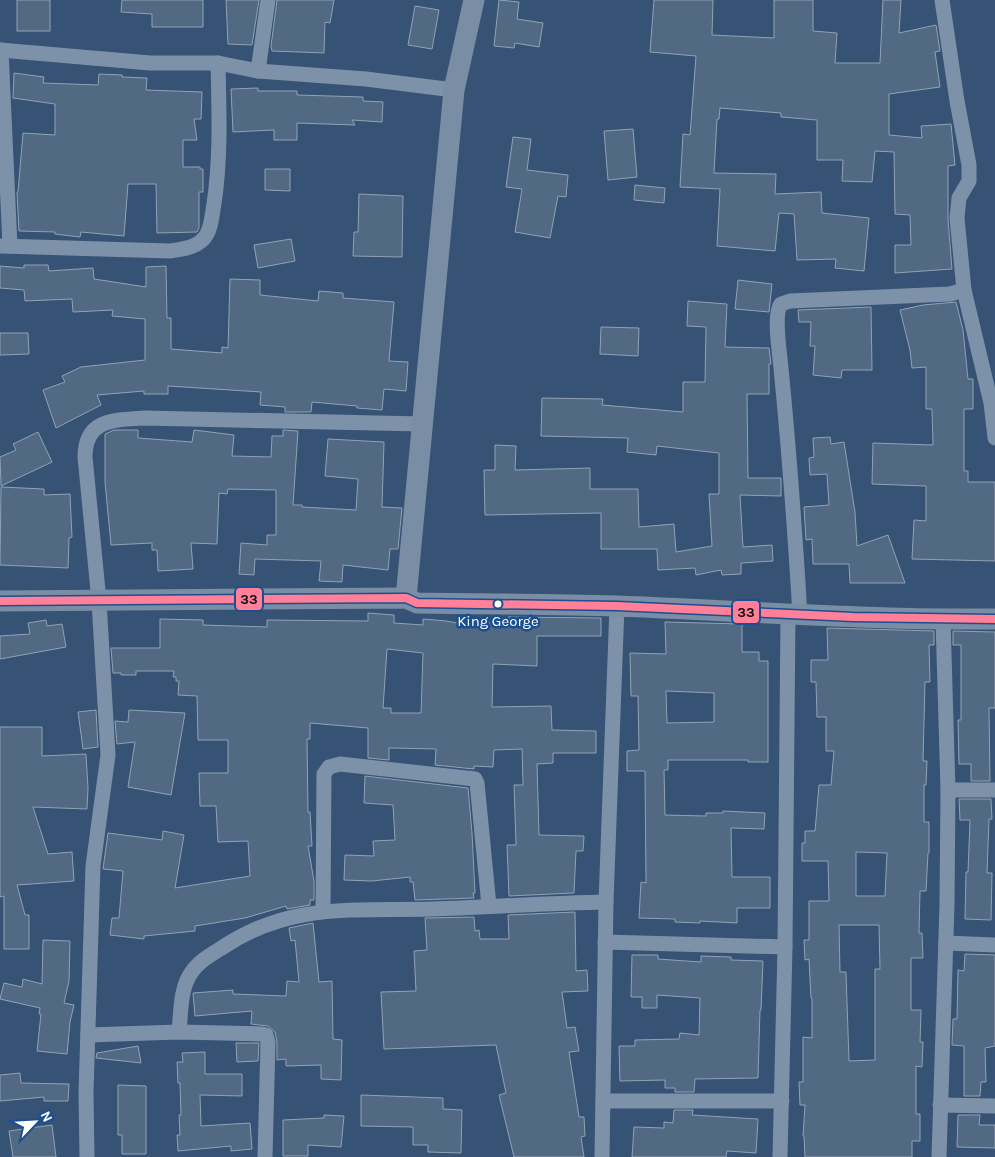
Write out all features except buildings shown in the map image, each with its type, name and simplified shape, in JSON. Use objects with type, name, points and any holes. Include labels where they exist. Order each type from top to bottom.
[{"type":"street","points":[[258,71],[268,0]]},
{"type":"street","points":[[411,600],[422,424],[454,90],[474,0]]},
{"type":"street","points":[[942,0],[957,101],[969,165],[969,180],[959,198],[957,218],[964,290],[991,403],[995,438]]},
{"type":"street","points":[[218,63],[220,148],[218,178],[211,224],[207,235],[201,241],[195,245],[170,251],[5,246],[1,50],[150,62],[218,63],[258,71],[454,90]]},
{"type":"street","points":[[780,1157],[794,614],[792,483],[779,343],[778,308],[781,304],[790,301],[950,294],[964,290]]},
{"type":"street","points":[[87,1157],[86,1093],[93,866],[108,755],[99,601],[85,457],[85,444],[89,434],[96,428],[109,423],[144,418],[422,424]]},
{"type":"street","points":[[0,601],[411,600],[943,619],[995,618]]},
{"type":"street","points":[[602,1157],[606,902],[617,606]]},
{"type":"street","points":[[939,1157],[946,944],[948,790],[943,619]]},
{"type":"street","points":[[323,912],[324,774],[329,767],[340,764],[476,780],[489,906]]},
{"type":"street","points":[[948,790],[995,790]]},
{"type":"street","points":[[179,1032],[184,986],[201,961],[240,935],[276,921],[307,913],[354,909],[606,902]]},
{"type":"street","points":[[605,942],[786,946]]},
{"type":"street","points":[[946,944],[995,945]]},
{"type":"street","points":[[88,1036],[179,1032],[266,1035],[268,1042],[265,1157]]},
{"type":"street","points":[[603,1101],[782,1101]]},
{"type":"street","points":[[940,1105],[995,1106]]},
{"type":"transit line","name":"33","points":[[0,601],[406,598],[417,603],[617,606],[853,617],[995,619]]},
{"type":"place","name":"King George","points":[[498,604]]}]
